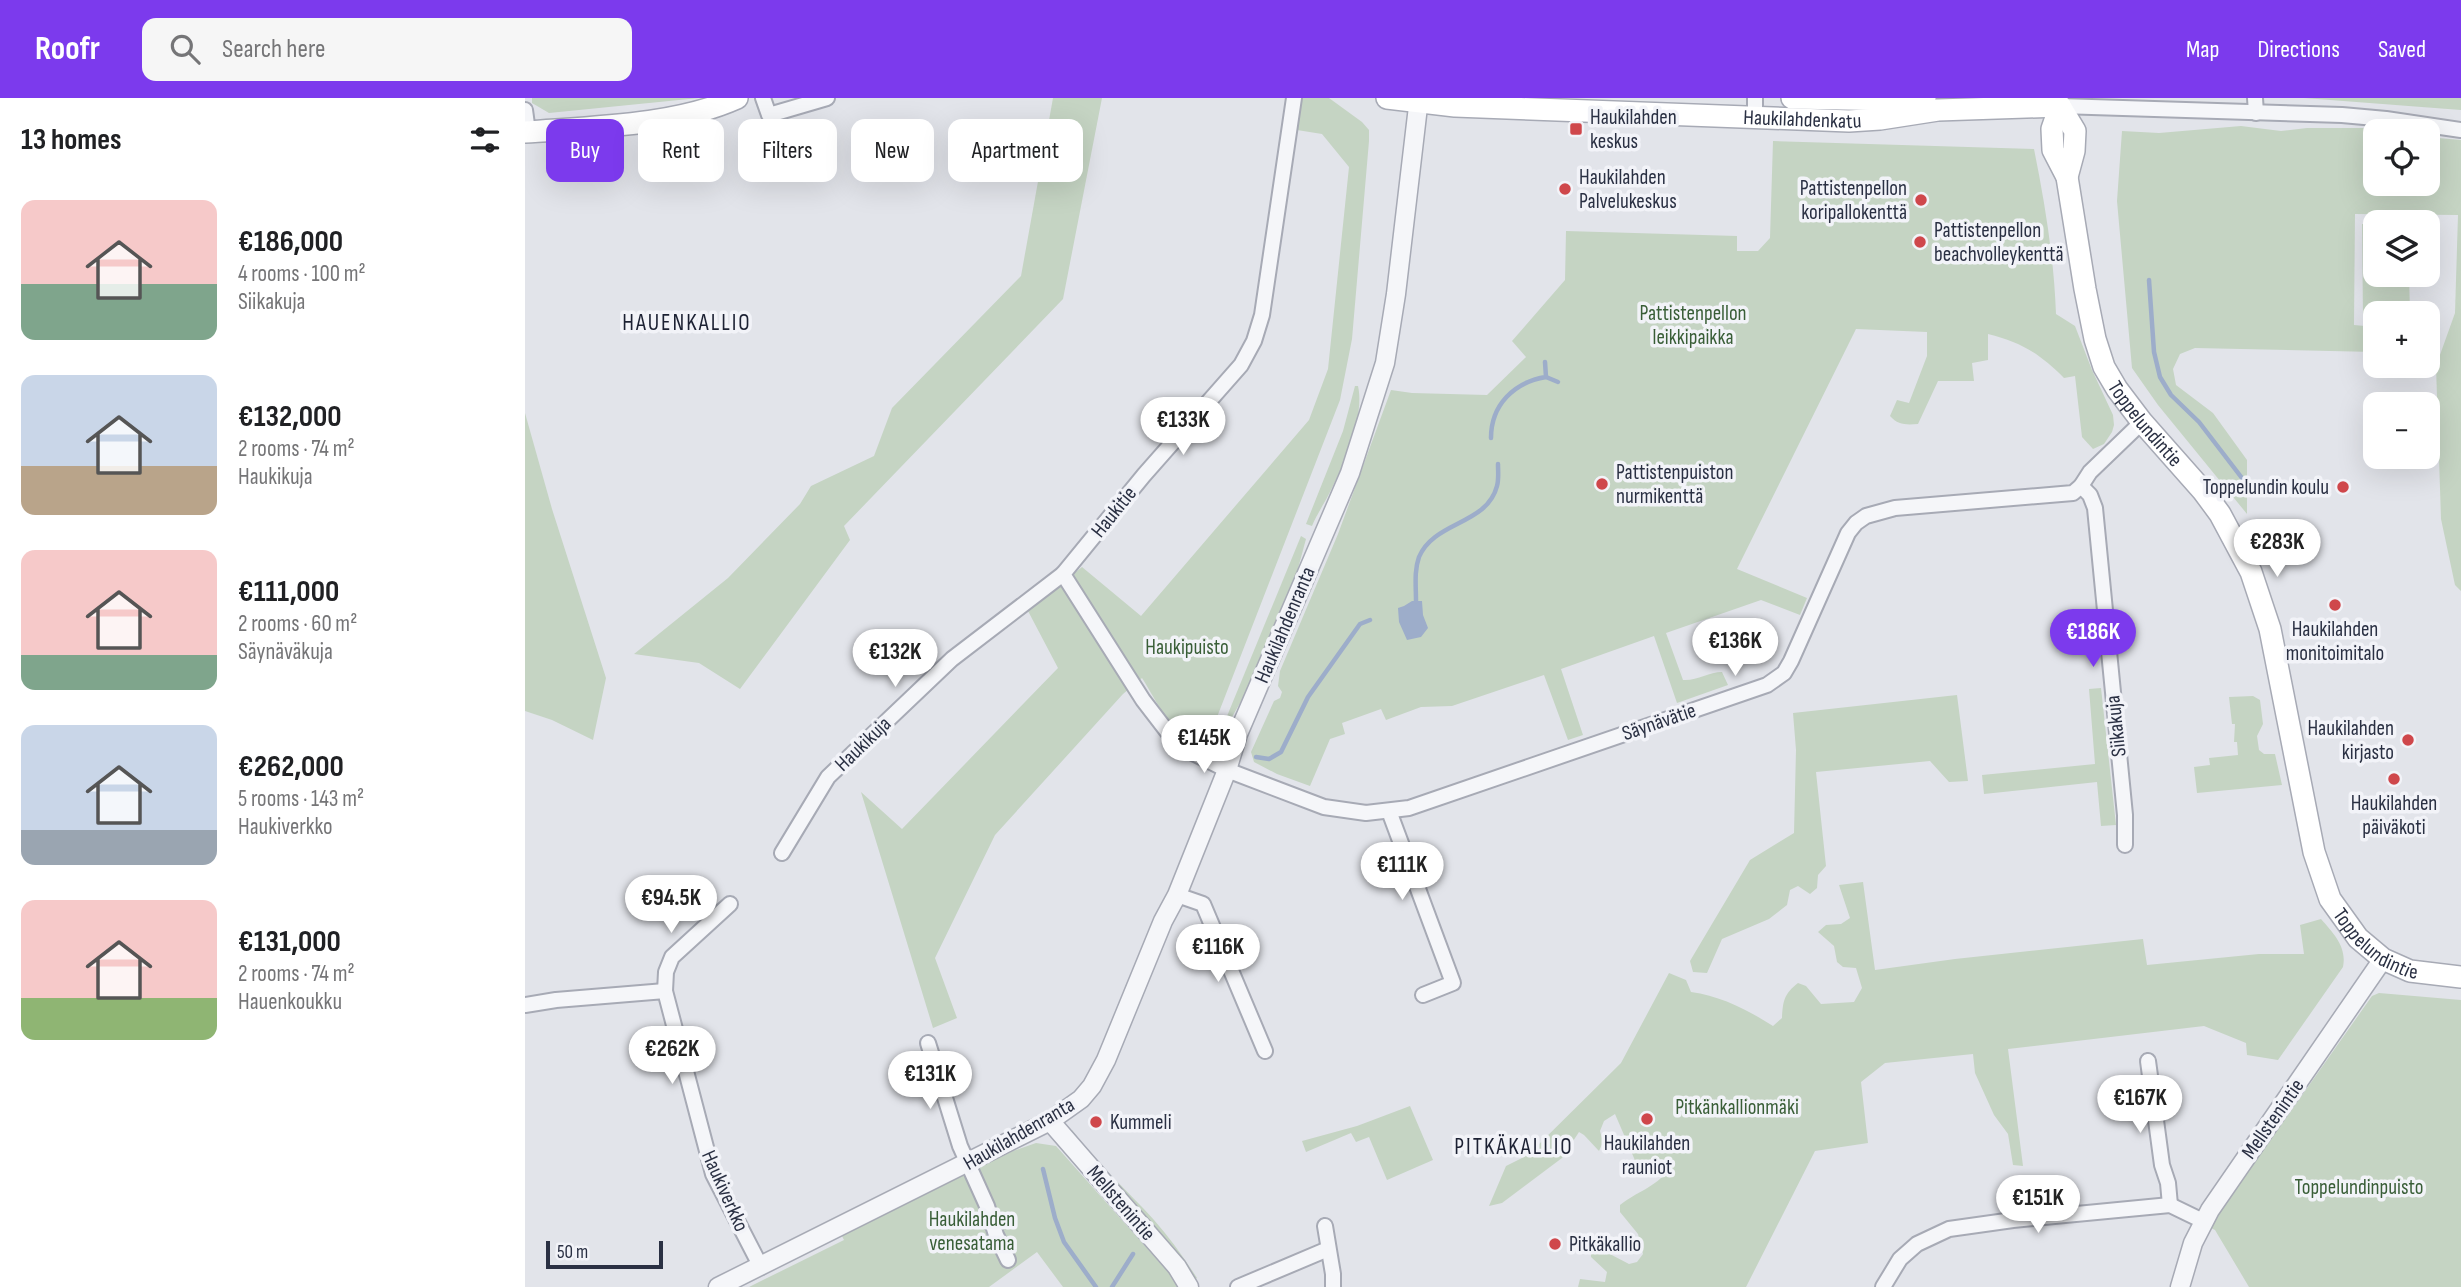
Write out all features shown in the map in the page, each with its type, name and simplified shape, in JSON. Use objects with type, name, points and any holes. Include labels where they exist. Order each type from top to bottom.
[{"type":"main road","points":[[527,132],[671,117],[737,98]]},
{"type":"main road","name":"Haukilahdenkatu","points":[[1387,98],[1455,106],[1718,115],[1755,108],[1849,121],[1938,110],[2055,106]]},
{"type":"main road","name":"Haukilahdenkatu","points":[[1792,98],[1965,98]]},
{"type":"main road","name":"Haukilahdenkatu","points":[[1982,98],[2055,106]]},
{"type":"main road","name":"Toppelundintie","points":[[2055,106],[2053,150],[2067,177],[2085,289],[2095,339],[2104,367],[2142,422],[2220,514],[2251,572],[2270,629],[2313,852],[2321,877],[2340,915],[2358,938],[2383,959],[2410,971],[2461,977]]},
{"type":"street","points":[[763,98],[769,115],[827,98]]},
{"type":"street","name":"Haukitie","points":[[1063,573],[1144,475],[1241,365],[1254,341],[1262,315],[1294,98]]},
{"type":"street","name":"Haukilahdenranta","points":[[718,1287],[1050,1121],[1066,1111],[1092,1086],[1117,1036],[1163,921],[1177,895],[1227,770],[1238,734],[1350,473],[1385,363],[1419,100]]},
{"type":"street","name":"Haukilahdenkatu","points":[[2055,106],[2256,105],[2461,130]]},
{"type":"street","points":[[525,110],[527,132]]},
{"type":"street","points":[[2081,486],[2090,472],[2142,422]]},
{"type":"street","name":"Säynävätie","points":[[1227,770],[1324,807],[1366,813],[1409,808],[1776,680],[1791,660],[1848,533],[1866,516],[1895,508],[2073,493],[2081,486]]},
{"type":"street","name":"Siikakuja","points":[[2081,486],[2090,495],[2095,508],[2125,814],[2125,845]]},
{"type":"street","points":[[1063,573],[1162,726],[1185,749],[1227,770]]},
{"type":"street","name":"Haukikuja","points":[[782,853],[828,777],[952,659],[1063,573]]},
{"type":"street","points":[[1389,811],[1453,984],[1423,995]]},
{"type":"street","points":[[1177,895],[1203,904],[1265,1051]]},
{"type":"street","name":"Haukiverkko","points":[[730,904],[672,957],[666,972],[665,991],[713,1174],[761,1266]]},
{"type":"street","name":"Mellstenintie","points":[[2180,1287],[2193,1243],[2203,1221],[2383,959]]},
{"type":"street","points":[[525,1005],[665,991]]},
{"type":"street","points":[[928,1043],[960,1146],[1008,1260]]},
{"type":"street","points":[[2148,1061],[2170,1205]]},
{"type":"street","name":"Mellstenintie","points":[[1050,1121],[1177,1267],[1189,1287]]},
{"type":"street","points":[[1883,1287],[1900,1259],[1917,1244],[1949,1229],[2170,1205],[2203,1221]]},
{"type":"street","points":[[1325,1226],[1333,1287]]},
{"type":"street","points":[[1238,1287],[1328,1249]]},
{"type":"green space","points":[[532,98],[699,98],[549,113],[532,103]]},
{"type":"green space","points":[[1053,98],[1102,98],[1063,299],[844,526],[850,540],[740,689],[699,663],[634,654],[728,578],[800,504],[811,486],[874,456],[892,408],[1021,276],[1038,182],[1083,182],[1083,119],[1049,119]]},
{"type":"green space","name":"Haukipuisto","points":[[1301,98],[1329,98],[1369,130],[1352,339],[1340,400],[1212,730],[1193,738],[1180,733],[1168,720],[1142,678],[1123,694],[995,835],[935,958],[957,1018],[933,1028],[861,792],[902,829],[1058,668],[1028,611],[1082,567],[1141,616],[1309,420],[1328,369],[1349,167],[1322,134],[1297,130],[1296,112]]},
{"type":"green space","points":[[2304,98],[2461,98],[2461,110]]},
{"type":"green space","points":[[2241,126],[2281,131],[2363,128],[2363,196],[2440,196],[2440,138],[2461,140],[2461,591],[2455,585],[2441,519],[2440,392],[2437,392],[2436,378],[2440,378],[2440,355],[2455,313],[2458,215],[2440,215],[2440,210],[2363,210],[2363,214],[2355,214],[2354,325],[2363,326],[2363,352],[2195,348],[2180,354],[2173,369],[2176,385],[2213,413],[2247,460],[2247,514],[2158,405],[2132,368],[2117,201],[2122,131],[2159,133]]},
{"type":"green space","name":"Pattistenpellon leikkipaikka","points":[[1773,141],[2034,149],[2048,231],[2056,314],[2075,326],[2113,415],[2112,432],[2104,444],[2093,449],[2082,437],[2075,376],[2064,378],[2029,350],[1988,334],[1988,360],[1972,363],[1974,381],[1938,381],[1918,424],[1899,423],[1890,416],[1897,400],[1909,403],[1927,356],[1927,332],[1856,329],[1737,569],[1807,598],[1800,615],[1761,600],[1666,633],[1683,680],[1722,672],[1728,685],[1677,703],[1654,636],[1561,669],[1583,735],[1568,740],[1544,675],[1452,706],[1421,707],[1386,720],[1381,709],[1342,723],[1345,734],[1330,739],[1310,786],[1254,762],[1251,752],[1274,701],[1280,698],[1282,692],[1278,686],[1280,671],[1338,534],[1391,390],[1487,395],[1526,357],[1512,341],[1565,280],[1566,231],[1737,236],[1737,251],[1758,251],[1770,238]]},
{"type":"green space","points":[[2362,224],[2363,287],[2409,287],[2410,301],[2363,301],[2363,317]]},
{"type":"green space","points":[[1355,386],[1358,386],[1359,411],[1352,440],[1336,481],[1312,526],[1306,524],[1343,431]]},
{"type":"green space","points":[[525,413],[552,509],[606,678],[593,740],[552,720],[525,711]]},
{"type":"green space","points":[[1301,536],[1306,539],[1293,587],[1259,670],[1228,724],[1225,721]]},
{"type":"green space","points":[[2101,688],[2116,825],[2101,826],[2097,782],[1984,794],[1982,775],[2095,764],[2089,689]]},
{"type":"green space","points":[[1957,695],[1968,781],[1949,782],[1930,761],[1816,772],[1826,866],[1818,875],[1817,888],[1810,894],[1798,886],[1790,890],[1787,905],[1769,919],[1722,939],[1707,973],[1693,972],[1690,961],[1750,860],[1794,833],[1796,750],[1793,713]]},
{"type":"green space","points":[[2253,696],[2260,700],[2263,724],[2257,736],[2259,750],[2264,754],[2275,754],[2282,785],[2197,793],[2194,767],[2210,765],[2209,758],[2238,755],[2229,697]]},
{"type":"green space","name":"Pitkänkallionmäki","points":[[1863,882],[1875,970],[2143,939],[2147,965],[2259,954],[2304,954],[2300,925],[2321,919],[2341,947],[2343,967],[2278,1060],[2247,1055],[2246,1043],[2204,1026],[2008,1049],[2023,1166],[2013,1165],[2008,1134],[1994,1115],[1975,1073],[1973,1054],[1885,1063],[1861,1082],[1868,1143],[1815,1151],[1746,1287],[1578,1287],[1580,1279],[1605,1282],[1607,1272],[1591,1257],[1591,1247],[1597,1244],[1629,1264],[1637,1262],[1643,1254],[1638,1234],[1620,1212],[1620,1205],[1662,1177],[1667,1171],[1665,1160],[1654,1158],[1637,1165],[1615,1114],[1604,1121],[1600,1131],[1603,1142],[1599,1151],[1579,1132],[1562,1158],[1502,1203],[1489,1206],[1506,1166],[1528,1155],[1621,1063],[1669,973],[1686,980],[1691,992],[1734,1004],[1773,1026],[1782,1018],[1785,998],[1798,983],[1806,986],[1821,1004],[1854,1002],[1862,988],[1856,968],[1843,967],[1837,962],[1834,946],[1818,932],[1826,925],[1841,924],[1850,918],[1839,885]]},
{"type":"green space","name":"Toppelundinpuisto","points":[[2379,993],[2461,1000],[2461,1287],[2249,1287],[2215,1230],[2209,1227],[2372,996]]},
{"type":"green space","points":[[1410,1106],[1433,1160],[1387,1180],[1369,1137],[1356,1142],[1351,1133],[1306,1152],[1302,1141],[1357,1126]]},
{"type":"green space","points":[[1072,1130],[1160,1227],[1197,1278],[1193,1281],[1152,1226],[1074,1141]]},
{"type":"green space","name":"Haukilahden venesatama","points":[[1036,1143],[1056,1146],[1179,1287],[1063,1287],[1037,1252],[989,1287],[749,1287],[844,1240],[841,1234],[1013,1151]]},
{"type":"water","points":[[1412,601],[1422,601],[1428,628],[1421,637],[1407,640],[1399,622],[1398,608]]},
{"type":"waterway","points":[[2149,280],[2154,352],[2160,377],[2171,395],[2199,422],[2245,482]]},
{"type":"waterway","points":[[1491,438],[1495,415],[1500,406],[1524,384],[1546,377],[1545,362]]},
{"type":"waterway","points":[[1546,377],[1558,382]]},
{"type":"waterway","points":[[1416,601],[1416,573],[1419,557],[1426,545],[1436,536],[1483,508],[1491,499],[1498,483],[1498,464]]},
{"type":"waterway","points":[[1256,757],[1269,759],[1281,752],[1308,697],[1360,624],[1370,620]]},
{"type":"waterway","points":[[1043,1169],[1064,1242],[1096,1287]]},
{"type":"waterway","points":[[1112,1287],[1133,1254]]},
{"type":"place","name":"Haukilahden keskus","points":[[1576,129]]},
{"type":"place","name":"Haukilahden Palvelukeskus","points":[[1565,189]]},
{"type":"place","name":"Pattistenpellon koripallokenttä","points":[[1921,200]]},
{"type":"place","name":"Pattistenpellon beachvolleykenttä","points":[[1920,242]]},
{"type":"place","name":"Pattistenpuiston nurmikenttä","points":[[1602,484]]},
{"type":"place","name":"Toppelundin koulu","points":[[2343,487]]},
{"type":"place","name":"Haukilahden monitoimitalo","points":[[2335,605]]},
{"type":"place","name":"Haukilahden kirjasto","points":[[2408,740]]},
{"type":"place","name":"Haukilahden päiväkoti","points":[[2394,779]]},
{"type":"place","name":"Haukilahden rauniot","points":[[1647,1119]]},
{"type":"place","name":"Kummeli","points":[[1096,1122]]},
{"type":"place","name":"Pitkäkallio","points":[[1555,1244]]},
{"type":"district","name":"HAUENKALLIO","points":[[687,323]]},
{"type":"district","name":"PITKÄKALLIO","points":[[1514,1147]]}]
